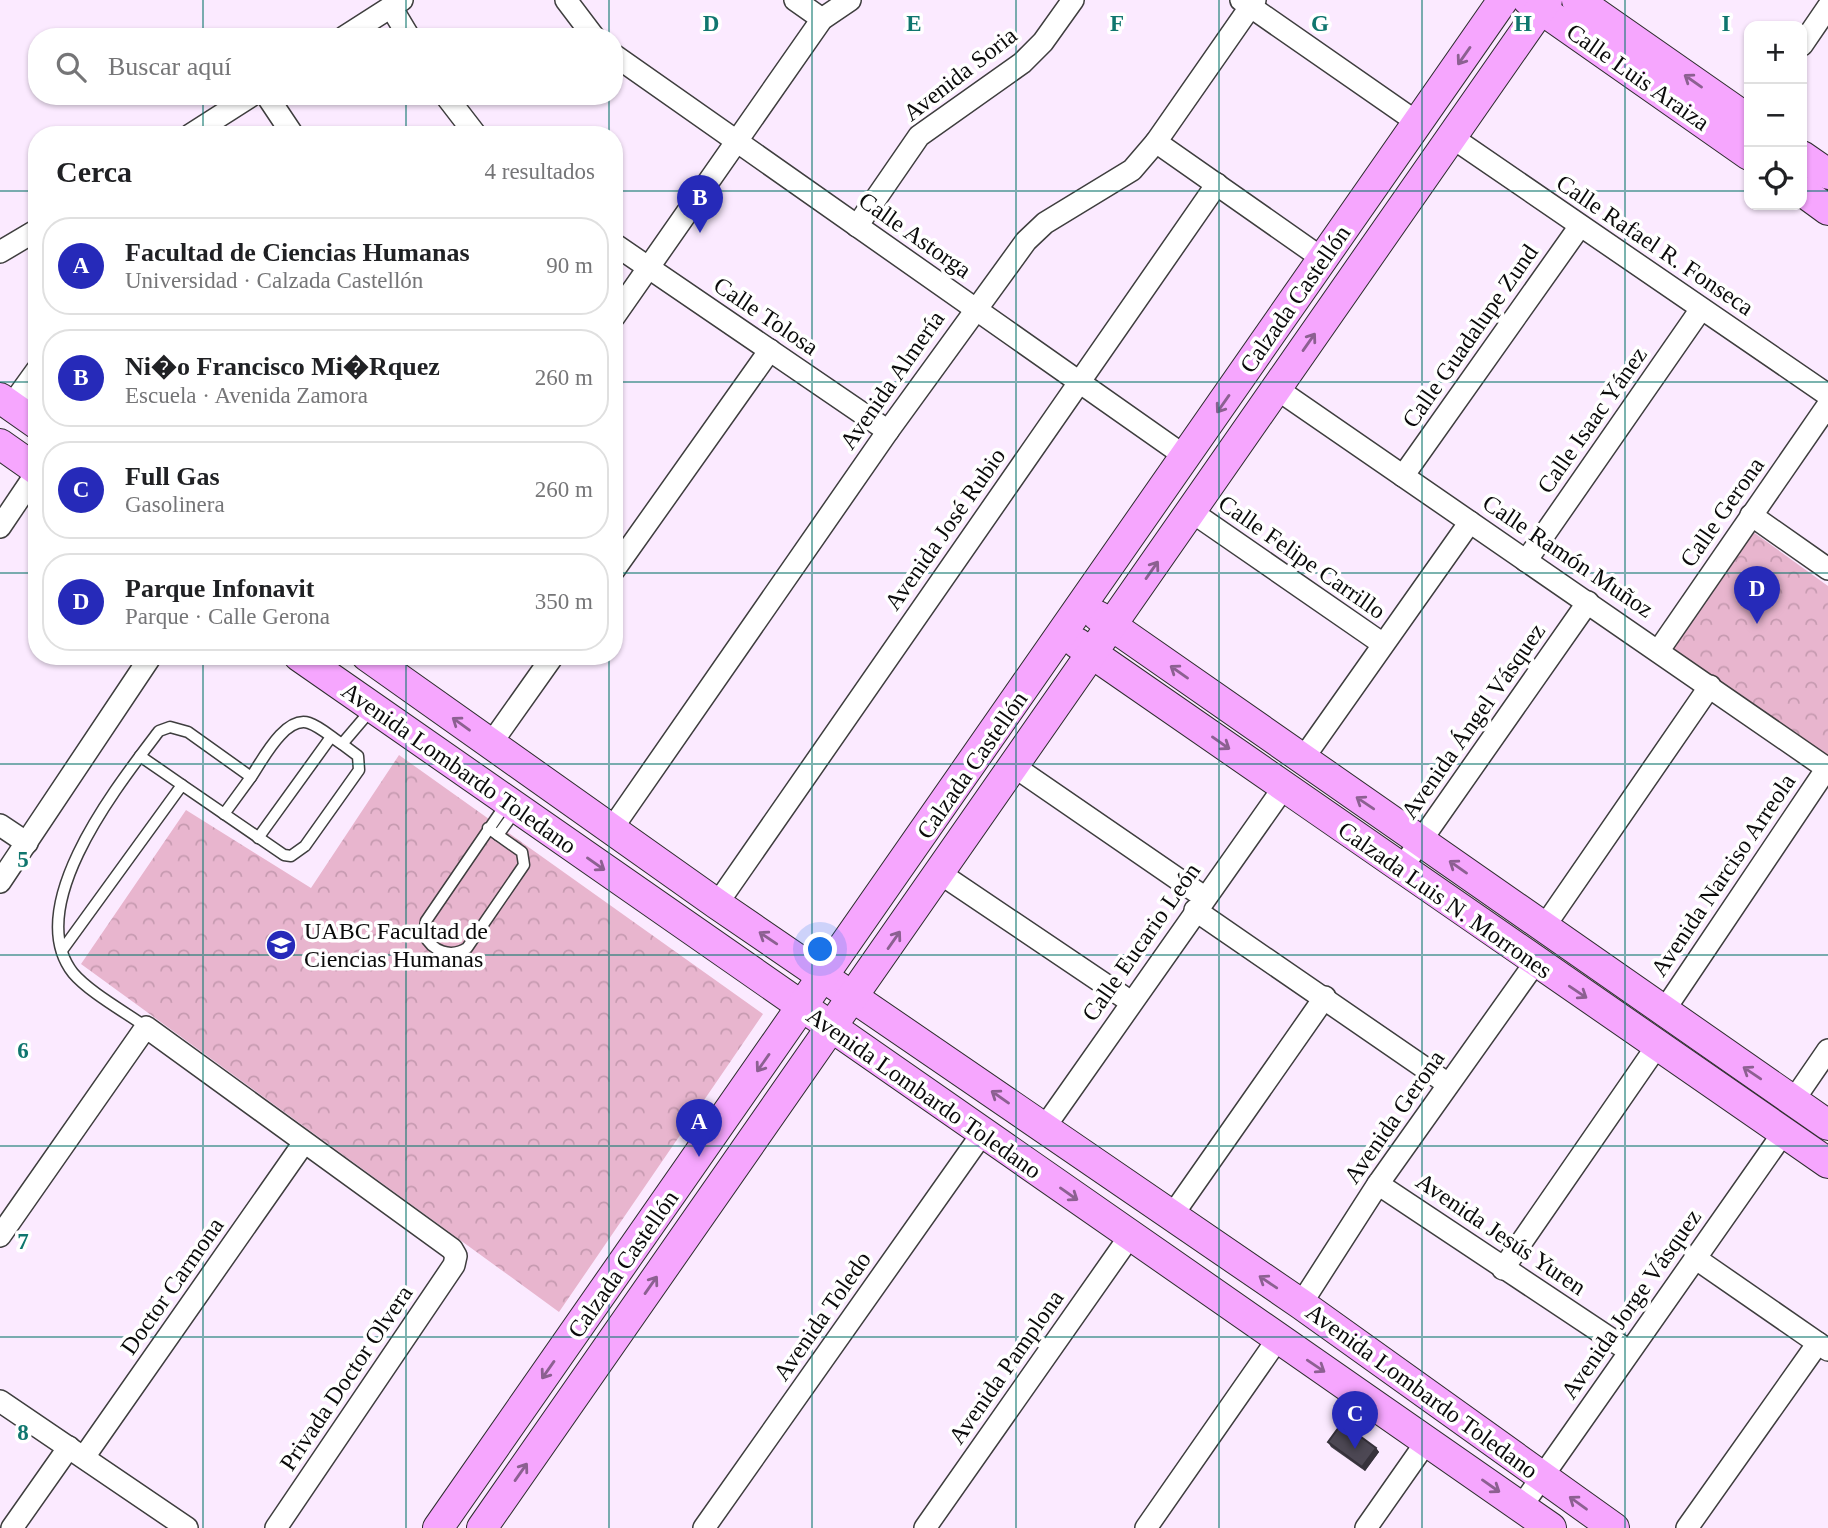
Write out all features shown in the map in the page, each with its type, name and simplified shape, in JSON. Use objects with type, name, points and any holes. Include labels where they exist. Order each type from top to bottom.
[{"type":"main road","name":"Calzada Castellón","points":[[438,1528],[1084,606],[1503,0]]},
{"type":"main road","name":"Calle Luis Araiza","points":[[1577,0],[1744,116]]},
{"type":"main road","name":"Calzada Castellón","points":[[482,1528],[941,874],[1452,138],[1538,3]]},
{"type":"main road","name":"Calle Luis Araiza","points":[[1538,3],[1744,151]]},
{"type":"main road","points":[[1807,195],[1828,210]]},
{"type":"main road","points":[[6,402],[28,418]]},
{"type":"main road","points":[[0,444],[28,464]]},
{"type":"main road","name":"Calzada Luis N. Morrones","points":[[1084,606],[1828,1125]]},
{"type":"main road","name":"Calzada Luis N. Morrones","points":[[1064,634],[1828,1163]]},
{"type":"main road","name":"Avenida Lombardo Toledano","points":[[312,665],[1277,1340],[1551,1528]]},
{"type":"main road","name":"Avenida Lombardo Toledano","points":[[382,665],[611,830],[1301,1304],[1614,1528]]},
{"type":"main road","points":[[372,707],[402,716],[462,750],[477,752],[490,745]]},
{"type":"main road","points":[[512,805],[517,793],[532,790],[584,822],[611,830]]},
{"type":"street","points":[[566,0],[587,28]]},
{"type":"street","points":[[795,0],[822,19]]},
{"type":"street","points":[[623,304],[822,19],[850,0]]},
{"type":"street","name":"Avenida Soria","points":[[858,226],[919,136],[1022,63],[1043,42],[1073,0]]},
{"type":"street","points":[[1249,2],[1418,123]]},
{"type":"street","name":"Avenida Almería","points":[[611,830],[975,309],[1035,232],[1132,170],[1156,142],[1249,2]]},
{"type":"street","points":[[358,28],[397,3],[407,28]]},
{"type":"street","points":[[1807,36],[1823,6]]},
{"type":"street","name":"Calle Astorga","points":[[623,61],[1186,457]]},
{"type":"street","points":[[210,126],[239,105]]},
{"type":"street","points":[[273,105],[287,126]]},
{"type":"street","points":[[453,105],[470,126]]},
{"type":"street","name":"Calle Rafael R. Fonseca","points":[[1452,138],[1828,394]]},
{"type":"street","points":[[1156,142],[1323,259]]},
{"type":"street","name":"Avenida José Rubio","points":[[717,904],[1217,184]]},
{"type":"street","name":"Calle Guadalupe Zund","points":[[1403,476],[1580,226]]},
{"type":"street","points":[[0,252],[28,235]]},
{"type":"street","name":"Calle Tolosa","points":[[623,250],[888,431]]},
{"type":"street","name":"Calle Isaac Yánez","points":[[1526,561],[1701,309]]},
{"type":"street","points":[[623,557],[770,350]]},
{"type":"street","points":[[6,402],[28,379]]},
{"type":"street","name":"Calle Ramón Muñoz","points":[[1277,389],[1828,768]]},
{"type":"street","name":"Calle Gerona","points":[[1658,650],[1828,405]]},
{"type":"street","points":[[0,527],[28,485]]},
{"type":"street","name":"Calle Felipe Carrillo","points":[[1192,512],[1383,644]]},
{"type":"street","points":[[1751,515],[1828,569]]},
{"type":"street","points":[[1302,760],[1471,522]]},
{"type":"street","name":"Avenida Ángel Vásquez","points":[[1401,869],[1588,602]]},
{"type":"street","points":[[0,882],[146,665]]},
{"type":"street","points":[[490,745],[547,665]]},
{"type":"street","points":[[1544,928],[1710,686]]},
{"type":"street","points":[[1015,767],[1325,997],[1448,1084]]},
{"type":"street","name":"Avenida Narciso Arreola","points":[[1663,1012],[1828,768]]},
{"type":"street","name":"Calle Eucario León","points":[[1044,1128],[1199,904],[1284,787]]},
{"type":"street","points":[[0,825],[27,843]]},
{"type":"street","points":[[941,874],[1131,1002]]},
{"type":"street","name":"Avenida Gerona","points":[[1301,1304],[1378,1184],[1535,962]]},
{"type":"street","points":[[1171,1217],[1325,997]]},
{"type":"street","points":[[0,1236],[146,1027],[303,1144]]},
{"type":"street","points":[[1503,1269],[1657,1046]]},
{"type":"street","points":[[1793,1101],[1828,1050]]},
{"type":"street","name":"Avenida Jorge Vásquez","points":[[1521,1507],[1784,1132]]},
{"type":"street","name":"Avenida Toledo","points":[[704,1528],[982,1134]]},
{"type":"street","name":"Privada Doctor Olvera","points":[[276,1528],[454,1265],[456,1256],[452,1249],[303,1144]]},
{"type":"street","name":"Doctor Carmona","points":[[12,1528],[76,1452],[303,1144]]},
{"type":"street","name":"Avenida Jesús Yuren","points":[[1378,1184],[1629,1352]]},
{"type":"street","name":"Avenida Pamplona","points":[[925,1528],[1130,1236]]},
{"type":"street","points":[[1687,1528],[1823,1346],[1695,1258]]},
{"type":"street","points":[[1146,1528],[1277,1340]]},
{"type":"street","points":[[0,1401],[187,1528]]},
{"type":"street","points":[[1366,1528],[1427,1441]]},
{"type":"lane","points":[[342,744],[372,707]]},
{"type":"lane","points":[[140,756],[258,838],[287,856],[295,855],[305,846],[359,770],[358,757],[311,724],[294,723],[284,731],[224,814]]},
{"type":"lane","points":[[146,1027],[74,974],[63,949],[58,914],[68,874],[76,856],[159,731],[177,728],[188,732],[251,777]]},
{"type":"lane","points":[[258,838],[331,737]]},
{"type":"lane","points":[[63,949],[182,785]]},
{"type":"lane","points":[[488,828],[522,852],[525,861],[522,869],[467,948],[454,953],[439,951],[424,934],[426,921],[488,828],[512,805]]},
{"type":"lane","points":[[498,835],[512,805]]},
{"type":"green space","points":[[1749,529],[1828,586],[1828,766],[1665,654]]},
{"type":"green space","points":[[399,755],[763,1014],[559,1312],[81,964],[186,810],[311,888]]},
{"type":"building","points":[[1342,1423],[1376,1448],[1362,1467],[1328,1442]]},
{"type":"place","name":"Ni�o Francisco Mi�Rquez","points":[[700,233]]},
{"type":"place","name":"Parque Infonavit","points":[[1757,624]]},
{"type":"place","name":"UABC Facultad de Ciencias Humanas","points":[[281,945]]},
{"type":"place","name":"Facultad de Ciencias Humanas","points":[[699,1157]]},
{"type":"place","name":"Full Gas","points":[[1355,1449]]}]
